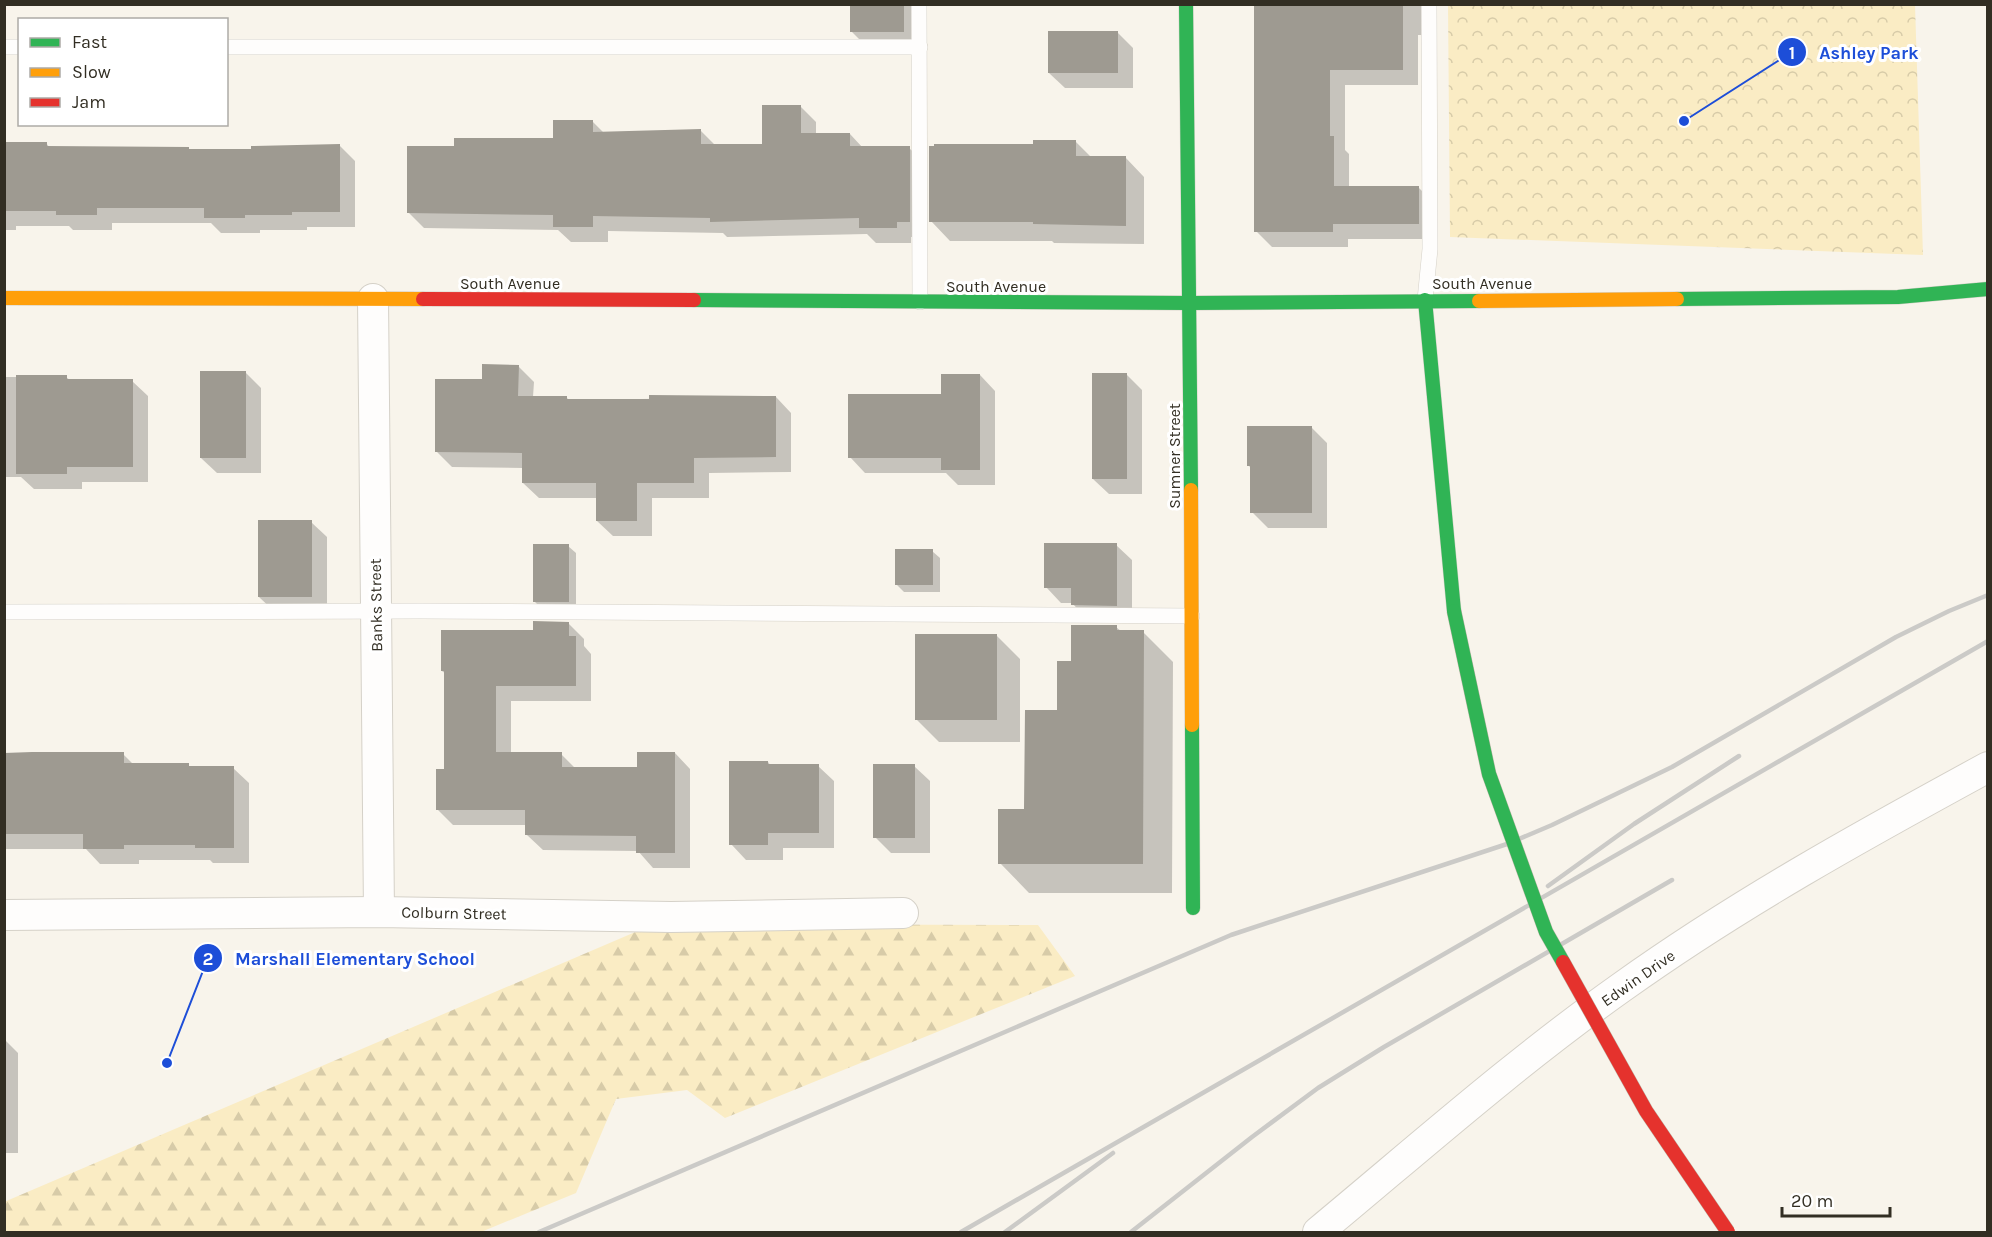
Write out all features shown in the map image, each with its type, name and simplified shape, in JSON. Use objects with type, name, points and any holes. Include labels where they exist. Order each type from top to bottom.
[{"type":"main road","name":"Sumner Street","points":[[1186,4],[1193,908]]},
{"type":"main road","name":"South Avenue","points":[[4,298],[1190,303],[1898,297],[1988,289]]},
{"type":"main road","points":[[1425,300],[1454,611],[1489,774],[1546,932],[1646,1111],[1728,1233]]},
{"type":"street","name":"Banks Street","points":[[373,298],[379,912]]},
{"type":"street","name":"Edwin Drive","points":[[1318,1233],[1509,1074],[1622,987],[1745,905],[1988,767]]},
{"type":"street","name":"Colburn Street","points":[[4,915],[379,912],[671,917],[903,913]]},
{"type":"lane","points":[[919,4],[920,302]]},
{"type":"lane","points":[[1425,300],[1430,249],[1429,4]]},
{"type":"lane","points":[[228,47],[920,47]]},
{"type":"lane","points":[[4,612],[376,611],[1192,616]]},
{"type":"green space","points":[[1448,5],[1915,5],[1923,255],[1450,237]]},
{"type":"green space","points":[[654,924],[1038,925],[1075,976],[725,1118],[687,1090],[616,1099],[576,1193],[481,1232],[5,1232],[4,1202]]},
{"type":"building","points":[[850,4],[904,4],[904,32],[850,32]]},
{"type":"building","points":[[1254,4],[1403,4],[1403,70],[1330,70],[1330,136],[1334,136],[1334,186],[1419,186],[1419,224],[1333,224],[1333,232],[1254,232]]},
{"type":"building","points":[[1048,31],[1118,31],[1118,73],[1048,73]]},
{"type":"building","points":[[762,105],[801,105],[801,133],[850,133],[850,146],[910,146],[910,222],[897,222],[897,228],[859,228],[859,218],[710,222],[710,218],[593,216],[593,227],[553,227],[553,215],[407,213],[407,146],[454,146],[454,138],[553,138],[553,120],[593,120],[593,132],[701,129],[701,144],[762,144]]},
{"type":"building","points":[[1033,140],[1076,140],[1076,156],[1126,156],[1126,226],[1033,224],[1033,222],[929,222],[929,146],[934,146],[934,144],[1033,144]]},
{"type":"building","points":[[6,142],[47,142],[47,146],[189,147],[189,149],[251,149],[251,146],[340,144],[340,212],[292,212],[292,215],[204,218],[204,208],[97,208],[97,215],[56,215],[56,211],[6,211]]},
{"type":"building","points":[[482,364],[519,365],[518,396],[567,396],[567,399],[649,399],[649,395],[776,396],[776,457],[694,458],[694,483],[637,483],[637,521],[596,521],[596,483],[522,483],[522,453],[435,452],[435,379],[482,379]]},
{"type":"building","points":[[200,371],[246,371],[246,458],[200,458]]},
{"type":"building","points":[[1092,373],[1127,373],[1127,479],[1092,479]]},
{"type":"building","points":[[941,374],[980,374],[980,470],[941,470],[941,458],[848,458],[848,394],[941,394]]},
{"type":"building","points":[[16,375],[67,375],[67,379],[133,379],[133,467],[67,467],[67,474],[16,474]]},
{"type":"building","points":[[1247,426],[1312,426],[1312,513],[1250,513]]},
{"type":"building","points":[[258,520],[312,520],[312,597],[258,597]]},
{"type":"building","points":[[1044,543],[1117,543],[1117,606],[1071,605],[1071,588],[1044,588]]},
{"type":"building","points":[[533,544],[569,544],[569,602],[533,602]]},
{"type":"building","points":[[895,549],[933,549],[933,585],[895,585]]},
{"type":"building","points":[[533,621],[569,622],[569,636],[576,636],[576,686],[496,686],[496,752],[562,752],[562,767],[637,767],[637,752],[675,752],[675,853],[636,853],[636,836],[525,835],[525,810],[436,810],[436,769],[444,769],[444,671],[441,671],[441,630],[533,630]]},
{"type":"building","points":[[1071,625],[1117,625],[1117,630],[1144,630],[1143,864],[998,864],[998,809],[1024,809],[1025,710],[1057,710],[1057,661],[1071,661]]},
{"type":"building","points":[[915,634],[997,634],[997,720],[915,720]]},
{"type":"building","points":[[124,752],[124,763],[234,766],[234,848],[195,848],[195,845],[124,845],[124,849],[83,849],[83,834],[4,834],[4,753]]},
{"type":"building","points":[[729,761],[819,764],[819,833],[768,833],[768,845],[729,845]]},
{"type":"building","points":[[873,764],[915,764],[915,838],[873,838]]},
{"type":"railway","points":[[539,1232],[1231,935],[1507,844],[1552,825],[1672,767],[1896,637],[1988,595]]},
{"type":"railway","points":[[961,1232],[1988,641]]},
{"type":"railway","points":[[1548,886],[1634,824],[1739,756]]},
{"type":"railway","points":[[1131,1232],[1318,1088],[1384,1047],[1672,880]]},
{"type":"railway","points":[[1005,1232],[1113,1153]]},
{"type":"traffic: fast","points":[[1186,4],[1191,490]]},
{"type":"traffic: fast","points":[[1677,299],[1898,297],[1988,289]]},
{"type":"traffic: fast","points":[[694,300],[1190,303],[1479,301]]},
{"type":"traffic: fast","points":[[1425,300],[1454,611]]},
{"type":"traffic: fast","points":[[1454,611],[1489,774],[1546,932],[1563,962]]},
{"type":"traffic: fast","points":[[1192,725],[1193,908]]},
{"type":"traffic: slow","points":[[4,298],[423,299]]},
{"type":"traffic: slow","points":[[1479,301],[1677,299]]},
{"type":"traffic: slow","points":[[1191,490],[1192,725]]},
{"type":"traffic: jam","points":[[423,299],[694,300]]},
{"type":"traffic: jam","points":[[1563,962],[1646,1111],[1728,1232]]},
{"type":"place","name":"Ashley Park","points":[[1684,121]]},
{"type":"place","name":"Marshall Elementary School","points":[[167,1063]]}]
